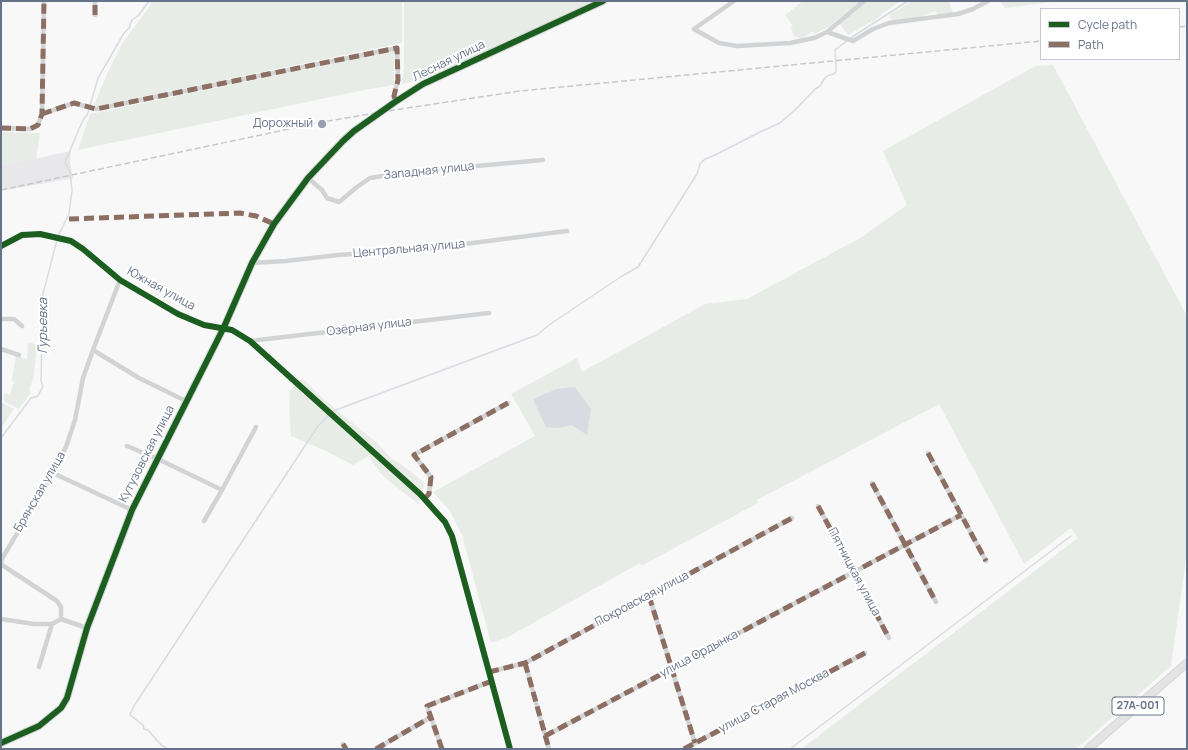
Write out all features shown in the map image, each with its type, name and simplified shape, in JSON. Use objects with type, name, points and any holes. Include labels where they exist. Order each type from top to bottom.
[{"type":"main road","name":"27А-001","points":[[1088,749],[1187,663]]},
{"type":"street","points":[[1,128],[30,129],[38,125],[42,114],[44,1]]},
{"type":"street","points":[[95,1],[95,15]]},
{"type":"street","name":"Лесная улица","points":[[320,165],[343,141],[395,102],[423,84],[602,1]]},
{"type":"street","points":[[734,1],[694,29],[719,43],[737,46],[790,43],[814,38],[827,32],[864,1]]},
{"type":"street","points":[[827,32],[853,41],[873,29],[889,23],[958,14],[974,9],[988,1]]},
{"type":"street","points":[[42,114],[74,103],[96,109],[397,48],[398,80],[394,96],[395,102]]},
{"type":"street","name":"Западная улица","points":[[308,178],[322,190],[328,198],[339,202],[370,178],[409,172],[543,160]]},
{"type":"street","name":"Кутузовская улица","points":[[1,743],[39,726],[61,708],[67,698],[87,628],[132,510],[224,327],[252,263],[274,224],[308,178],[320,165]]},
{"type":"street","name":"Центральная улица","points":[[252,263],[425,249],[566,231]]},
{"type":"street","name":"Южная улица","points":[[1,246],[22,234],[40,234],[71,240],[120,280],[178,314],[204,325],[224,327]]},
{"type":"street","name":"Брянская улица","points":[[1,562],[53,473],[66,447],[76,420],[83,378],[120,280]]},
{"type":"street","name":"Озёрная улица","points":[[250,342],[489,313]]},
{"type":"street","points":[[1,319],[14,319],[22,326]]},
{"type":"street","points":[[224,327],[232,330],[250,342],[424,499],[445,522],[452,536],[510,749]]},
{"type":"street","points":[[1,349],[19,355]]},
{"type":"street","points":[[93,350],[139,378],[186,401]]},
{"type":"street","points":[[424,499],[429,494],[431,477],[414,455],[508,403]]},
{"type":"street","points":[[204,521],[256,427]]},
{"type":"street","points":[[127,446],[158,459],[222,490]]},
{"type":"street","points":[[928,453],[986,561]]},
{"type":"street","points":[[53,473],[132,510]]},
{"type":"street","points":[[872,483],[936,602]]},
{"type":"street","name":"Пятницкая улица","points":[[818,506],[889,638]]},
{"type":"street","name":"улица Ордынка","points":[[545,736],[961,515]]},
{"type":"street","name":"Покровская улица","points":[[489,672],[525,663],[792,518]]},
{"type":"street","points":[[1,562],[2,565],[57,600],[61,607],[61,619]]},
{"type":"street","points":[[649,596],[695,743]]},
{"type":"street","points":[[1,619],[34,624],[52,624],[61,619],[87,628]]},
{"type":"street","points":[[39,666],[52,624]]},
{"type":"street","name":"улица Старая Москва","points":[[684,749],[865,653]]},
{"type":"street","points":[[525,663],[549,749]]},
{"type":"street","points":[[442,749],[427,706],[492,682]]},
{"type":"street","points":[[376,749],[431,718]]},
{"type":"street","points":[[343,744],[346,749]]},
{"type":"shaded area","points":[[152,1],[402,1],[402,43],[93,107],[122,44]]},
{"type":"shaded area","points":[[404,1],[592,1],[559,21],[429,79],[401,84],[404,70]]},
{"type":"shaded area","points":[[803,1],[861,1],[827,28],[815,34],[813,31],[801,39],[794,36],[791,28],[793,26],[785,15]]},
{"type":"shaded area","points":[[867,1],[901,1],[873,22],[872,21],[848,35],[839,23]]},
{"type":"shaded area","points":[[912,1],[946,1],[949,3],[953,13],[938,15],[935,11],[918,18],[892,21],[889,15]]},
{"type":"shaded area","points":[[1000,1],[1051,1],[1052,2],[1005,8]]},
{"type":"shaded area","points":[[394,51],[394,85],[78,150],[90,114]]},
{"type":"shaded area","points":[[1053,65],[1187,316],[1187,552],[1171,666],[1076,749],[801,749],[1078,538],[1071,528],[1024,564],[939,404],[757,500],[758,503],[641,566],[640,563],[508,637],[491,643],[462,535],[450,511],[433,492],[535,436],[511,394],[577,358],[582,372],[705,304],[747,299],[862,237],[907,205],[883,151],[1035,66]]},
{"type":"shaded area","points":[[1,132],[40,133],[36,159],[1,166]]},
{"type":"shaded area","points":[[71,151],[70,161],[73,178],[1,191],[1,166]]},
{"type":"shaded area","points":[[28,343],[37,344],[34,376],[29,390],[31,392],[19,409],[5,402],[3,397],[5,393],[10,395],[14,382],[12,381],[16,355],[27,360]]},
{"type":"shaded area","points":[[302,378],[328,403],[376,442],[391,458],[425,483],[418,504],[383,476],[368,456],[353,465],[326,451],[291,436],[289,409],[290,391]]},
{"type":"shaded area","points":[[575,387],[591,409],[587,435],[572,425],[557,428],[546,427],[533,399],[557,389]]},
{"type":"shaded area","points":[[1,402],[14,409],[1,428]]},
{"type":"waterway","name":"Гурьевка","points":[[90,106],[98,78],[124,33],[129,28],[132,20],[138,16],[149,1]]},
{"type":"waterway","points":[[168,749],[161,745],[148,730],[144,729],[143,725],[130,715],[134,706],[318,426],[333,411],[537,335],[549,325],[638,267],[697,174],[700,164],[705,159],[780,123],[820,86],[825,78],[834,74],[836,71],[835,50],[852,37],[908,1]]},
{"type":"waterway","name":"Гурьевка","points":[[58,236],[69,214],[72,190],[70,172],[65,162],[89,109]]},
{"type":"waterway","name":"Гурьевка","points":[[1,438],[31,398],[38,396],[43,386],[41,381],[43,294],[57,240]]},
{"type":"waterway","points":[[790,749],[1071,536]]},
{"type":"railway","points":[[1180,27],[1187,26]]},
{"type":"railway","points":[[1,190],[322,122],[520,91],[1040,41]]},
{"type":"marked path","points":[[1,128],[30,129],[38,125],[42,114],[44,1]]},
{"type":"marked path","points":[[95,1],[95,15]]},
{"type":"marked path","points":[[42,114],[74,103],[96,109],[397,48],[398,80],[394,96],[395,102]]},
{"type":"marked path","points":[[69,219],[240,213],[256,216],[274,224]]},
{"type":"marked path","points":[[424,499],[429,494],[431,477],[414,455],[508,403]]},
{"type":"marked path","points":[[928,453],[986,561]]},
{"type":"marked path","points":[[872,483],[936,602]]},
{"type":"marked path","points":[[818,506],[889,638]]},
{"type":"marked path","points":[[545,736],[961,515]]},
{"type":"marked path","points":[[489,672],[525,663],[792,518]]},
{"type":"marked path","points":[[649,596],[695,743]]},
{"type":"marked path","points":[[684,749],[865,653]]},
{"type":"marked path","points":[[525,663],[549,749]]},
{"type":"marked path","points":[[442,749],[427,706],[492,681]]},
{"type":"marked path","points":[[376,749],[431,717]]},
{"type":"marked path","points":[[343,744],[346,749]]},
{"type":"cycle path","points":[[1,743],[39,726],[61,708],[67,698],[87,628],[132,510],[224,327],[252,263],[274,224],[308,178],[354,131],[423,84],[603,1]]},
{"type":"cycle path","points":[[1,246],[22,235],[40,234],[71,241],[83,249],[120,280],[178,314],[204,325],[232,330],[250,341],[420,494],[445,522],[452,536],[510,749]]},
{"type":"place","name":"Дорожный","points":[[322,124]]}]
